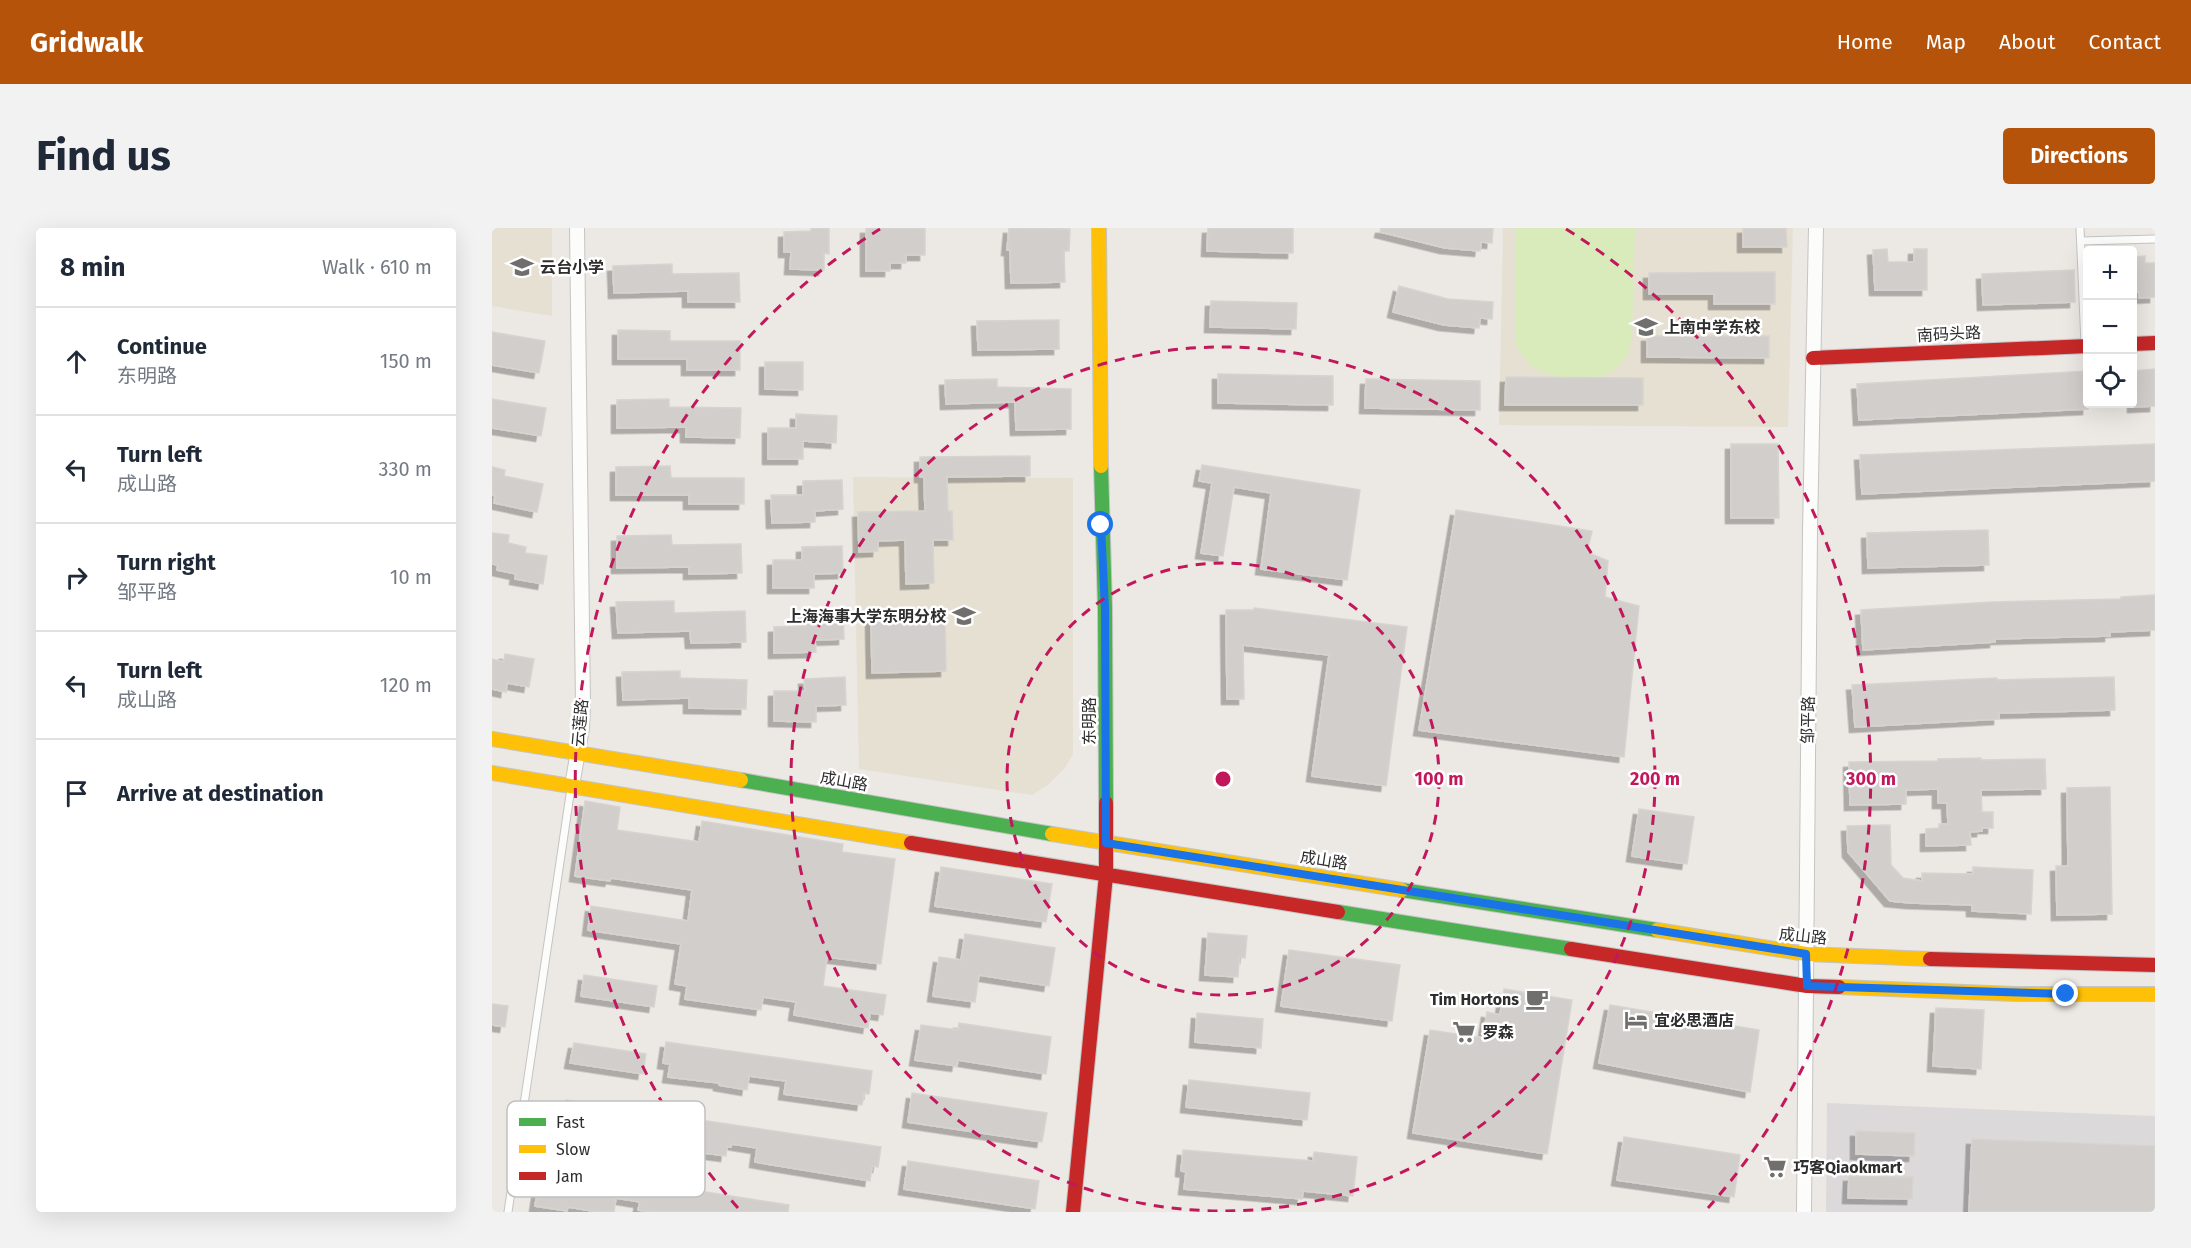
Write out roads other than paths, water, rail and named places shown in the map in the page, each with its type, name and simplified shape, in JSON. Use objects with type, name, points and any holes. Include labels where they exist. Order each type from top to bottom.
[{"type":"main road","name":"东明路","points":[[1073,1212],[1106,875],[1105,609],[1101,525],[1099,228]]},
{"type":"main road","points":[[2137,344],[2155,343]]},
{"type":"main road","name":"南码头路","points":[[1813,358],[2083,346]]},
{"type":"main road","name":"成山路","points":[[492,739],[1106,843],[1806,954],[2015,963],[2155,965]]},
{"type":"main road","points":[[492,773],[1106,875],[1807,986],[2015,994],[2155,994]]},
{"type":"street","name":"云莲路","points":[[572,786],[583,705],[577,228]]},
{"type":"street","name":"邹平路","points":[[1804,1212],[1816,228]]},
{"type":"lane","points":[[2080,228],[2084,300]]},
{"type":"lane","points":[[2080,241],[2155,239]]},
{"type":"lane","name":"云莲路","points":[[525,1101],[572,786]]},
{"type":"lane","name":"云莲路","points":[[508,1212],[510,1197]]},
{"type":"place","name":"云台小学","points":[[522,267]]},
{"type":"place","name":"上南中学东校","points":[[1646,327]]},
{"type":"place","name":"上海海事大学东明分校","points":[[964,616]]},
{"type":"place","name":"Tim Hortons","points":[[1537,999]]},
{"type":"place","name":"宜必思酒店","points":[[1636,1020]]},
{"type":"place","name":"罗森","points":[[1464,1032]]},
{"type":"place","name":"巧客Qiaokmart","points":[[1775,1167]]}]
